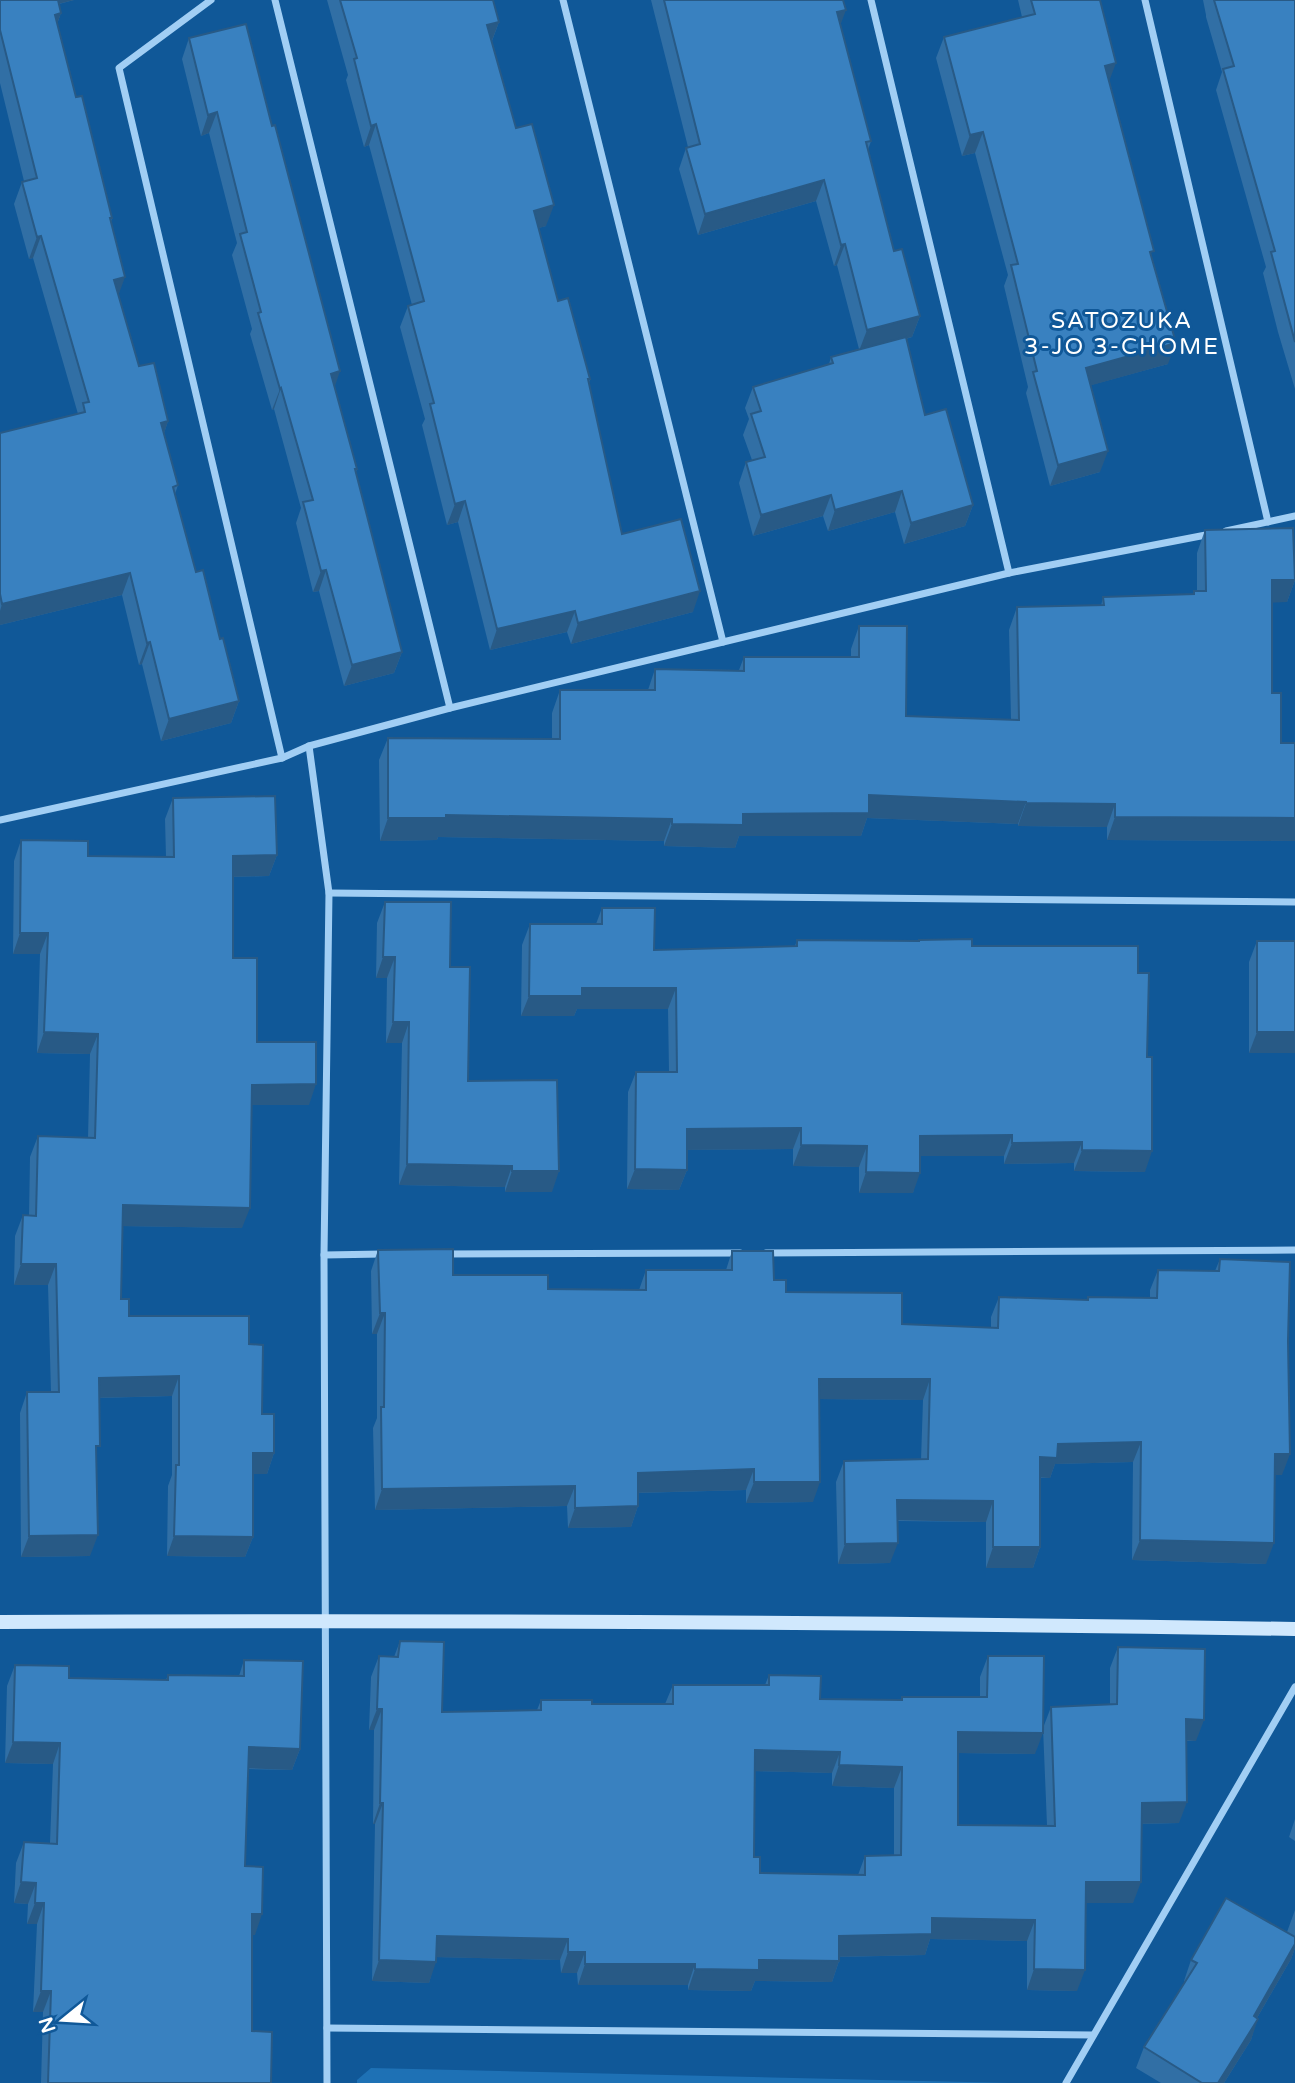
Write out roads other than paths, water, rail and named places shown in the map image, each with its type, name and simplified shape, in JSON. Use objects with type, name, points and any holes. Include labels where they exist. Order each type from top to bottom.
[{"type":"street","points":[[211,0],[119,68],[282,758]]},
{"type":"street","points":[[275,0],[450,708]]},
{"type":"street","points":[[563,0],[723,642]]},
{"type":"street","points":[[871,0],[1010,573]]},
{"type":"street","points":[[1145,0],[1268,523]]},
{"type":"street","points":[[0,820],[282,758],[309,746],[450,708],[1010,573],[1295,516]]},
{"type":"street","points":[[309,746],[329,893],[324,1255],[327,2083]]},
{"type":"street","points":[[329,893],[1295,902]]},
{"type":"street","points":[[435,1254],[1295,1250]]},
{"type":"street","points":[[324,1255],[394,1254]]},
{"type":"street","points":[[0,1622],[327,1621],[1295,1629]]},
{"type":"street","points":[[1066,2083],[1295,1687]]},
{"type":"street","points":[[327,2028],[1093,2035]]},
{"type":"district","name":"SATOZUKA 3-JO 3-CHOME","points":[[1122,333]]}]
